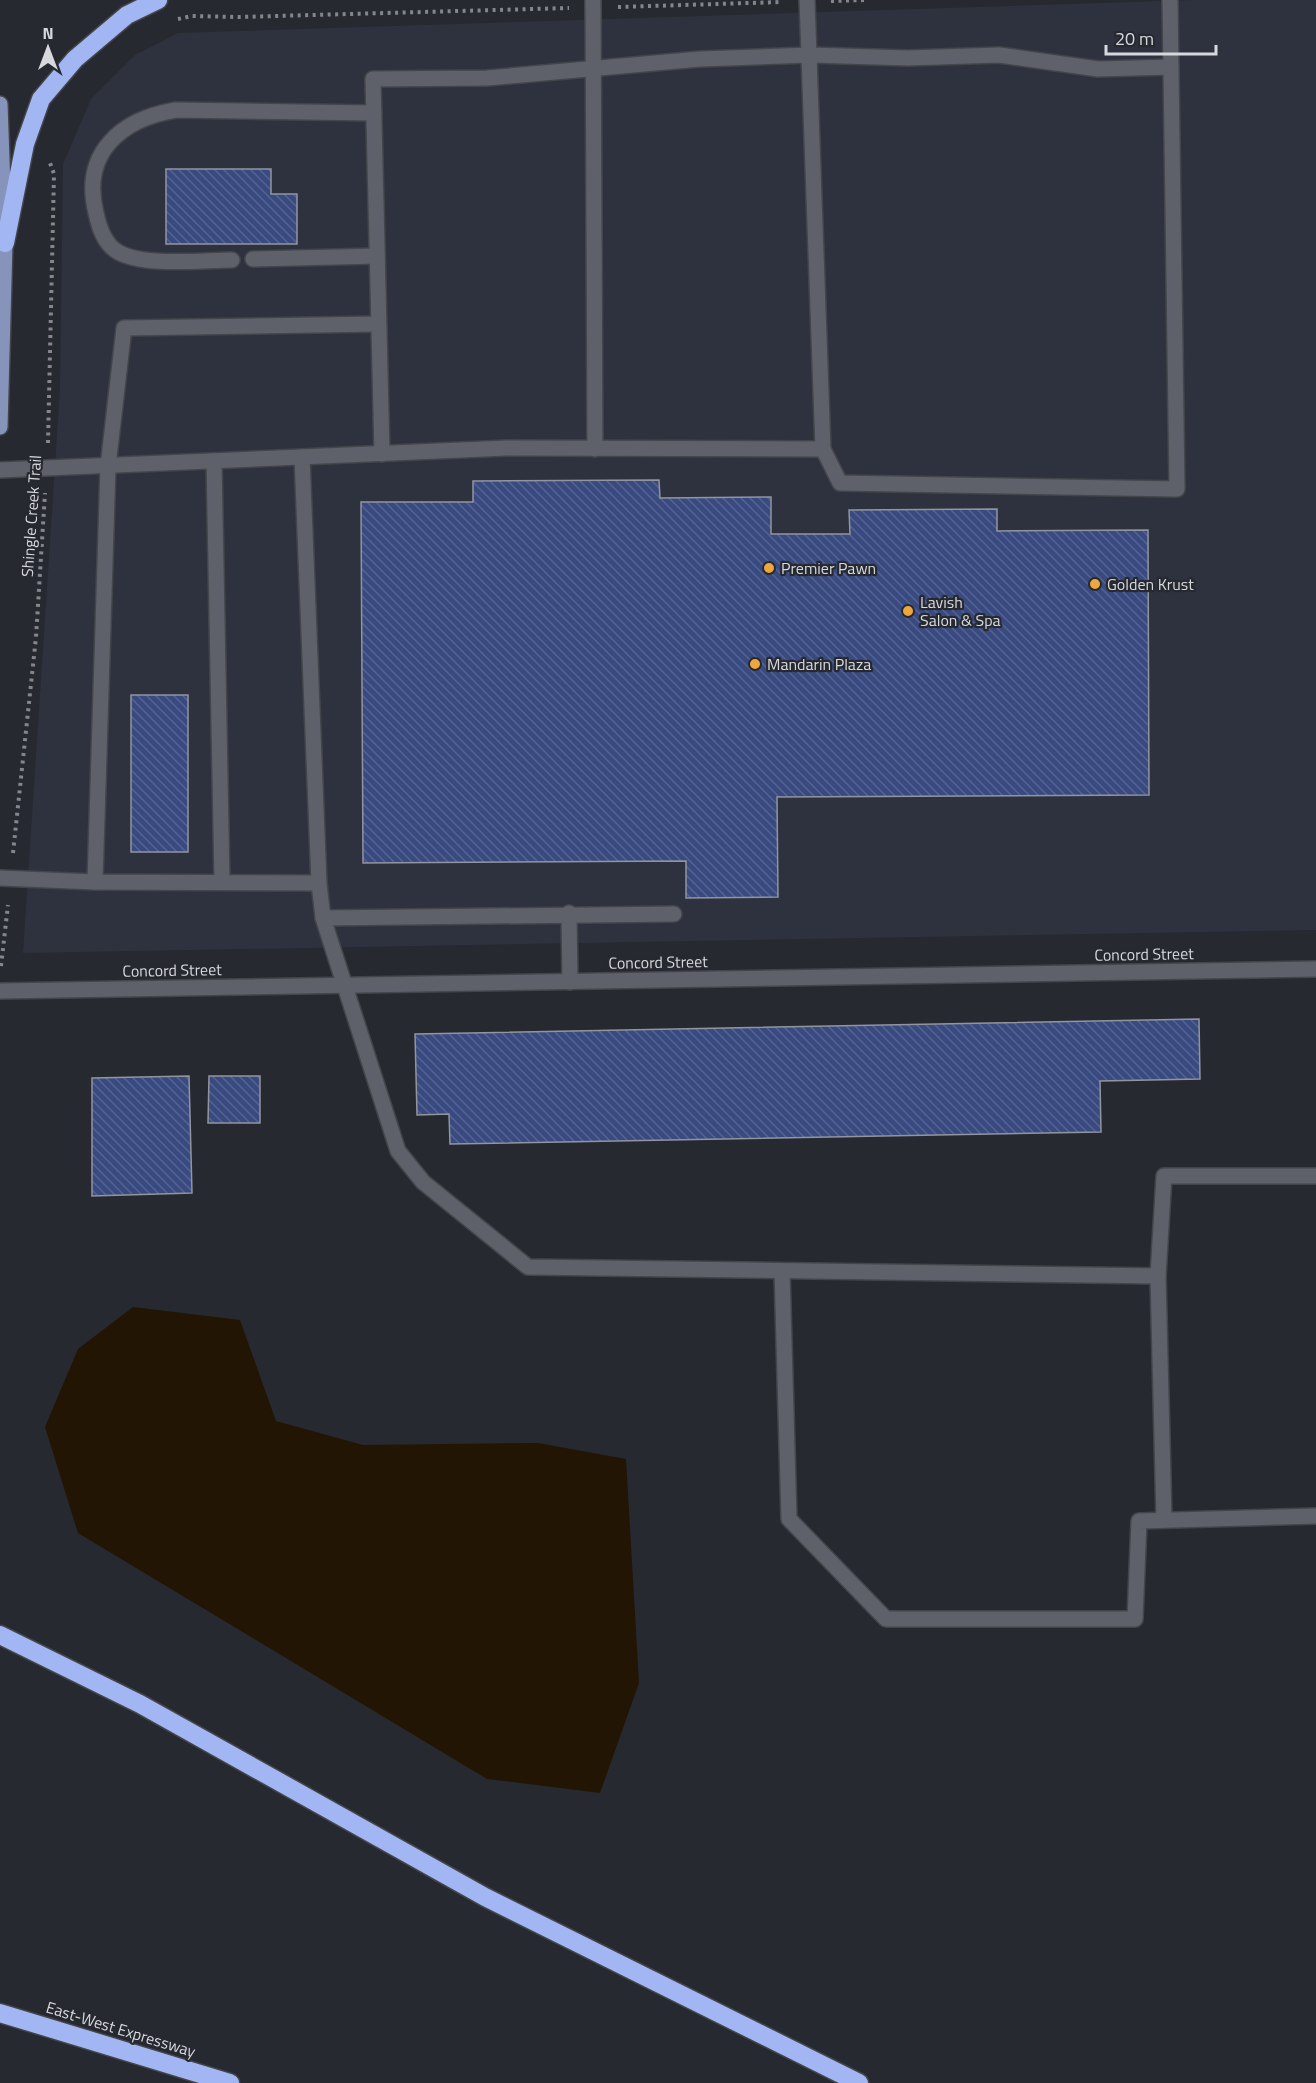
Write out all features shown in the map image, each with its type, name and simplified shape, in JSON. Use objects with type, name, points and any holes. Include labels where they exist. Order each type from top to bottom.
[{"type":"highway","points":[[5,243],[24,144],[41,99],[75,59],[92,44],[127,15],[158,0]]},
{"type":"highway","points":[[0,1635],[140,1704],[485,1897],[859,2083]]},
{"type":"highway","name":"East-West Expressway","points":[[0,2013],[230,2083]]},
{"type":"main road","points":[[0,104],[5,243],[0,427]]},
{"type":"street","points":[[807,1],[823,449],[840,483],[1177,489],[1170,0]]},
{"type":"street","points":[[593,4],[595,449]]},
{"type":"street","points":[[382,454],[373,79],[486,78],[700,59],[810,55],[908,58],[999,55],[1098,69],[1171,67]]},
{"type":"street","points":[[232,260],[144,258],[118,252],[105,239],[92,199],[96,164],[114,135],[158,113],[176,110],[374,113]]},
{"type":"street","points":[[253,259],[377,256]]},
{"type":"street","points":[[95,882],[108,466],[123,328],[378,324]]},
{"type":"street","points":[[0,470],[507,448],[823,449]]},
{"type":"street","points":[[302,457],[319,884],[323,918],[398,1151],[423,1182],[528,1268],[1158,1276]]},
{"type":"street","points":[[214,461],[222,882]]},
{"type":"street","points":[[5,879],[319,884]]},
{"type":"street","points":[[323,918],[569,913],[674,914]]},
{"type":"street","points":[[569,913],[570,982]]},
{"type":"street","name":"Concord Street","points":[[0,991],[1316,969]]},
{"type":"street","points":[[1164,1520],[1158,1276],[1164,1176],[1316,1176]]},
{"type":"street","points":[[782,1271],[789,1519],[886,1619],[1135,1619],[1138,1521],[1316,1516]]},
{"type":"path","points":[[171,20],[192,16],[239,17],[593,4],[866,0]]},
{"type":"path","name":"Shingle Creek Trail","points":[[0,973],[5,879],[36,637],[46,469],[54,174],[48,156]]},
{"type":"shaded area","points":[[1193,0],[1316,0],[1316,930],[23,953],[60,390],[63,164],[91,99],[135,55],[178,33]]},
{"type":"shaded area","points":[[133,1307],[240,1320],[276,1421],[363,1445],[538,1443],[626,1459],[639,1683],[600,1793],[487,1779],[78,1533],[45,1427],[78,1349]]},
{"type":"building","points":[[166,169],[271,169],[271,194],[297,194],[297,244],[166,244]]},
{"type":"building","name":"Mandarin Plaza","points":[[659,480],[660,498],[771,497],[771,534],[850,534],[849,510],[997,509],[997,531],[1148,530],[1149,795],[777,797],[778,897],[686,898],[686,861],[363,863],[361,502],[473,502],[473,481]]},
{"type":"building","points":[[131,695],[188,695],[188,852],[131,852]]},
{"type":"building","points":[[1199,1019],[1200,1079],[1100,1081],[1101,1132],[450,1144],[449,1114],[417,1115],[415,1034]]},
{"type":"building","points":[[189,1076],[192,1193],[92,1196],[92,1078]]},
{"type":"building","points":[[209,1076],[260,1076],[260,1123],[208,1123]]},
{"type":"place","name":"Premier Pawn","points":[[769,568]]},
{"type":"place","name":"Golden Krust","points":[[1095,584]]},
{"type":"place","name":"Lavish Salon & Spa","points":[[908,611]]},
{"type":"place","name":"Mandarin Plaza","points":[[755,664]]}]
